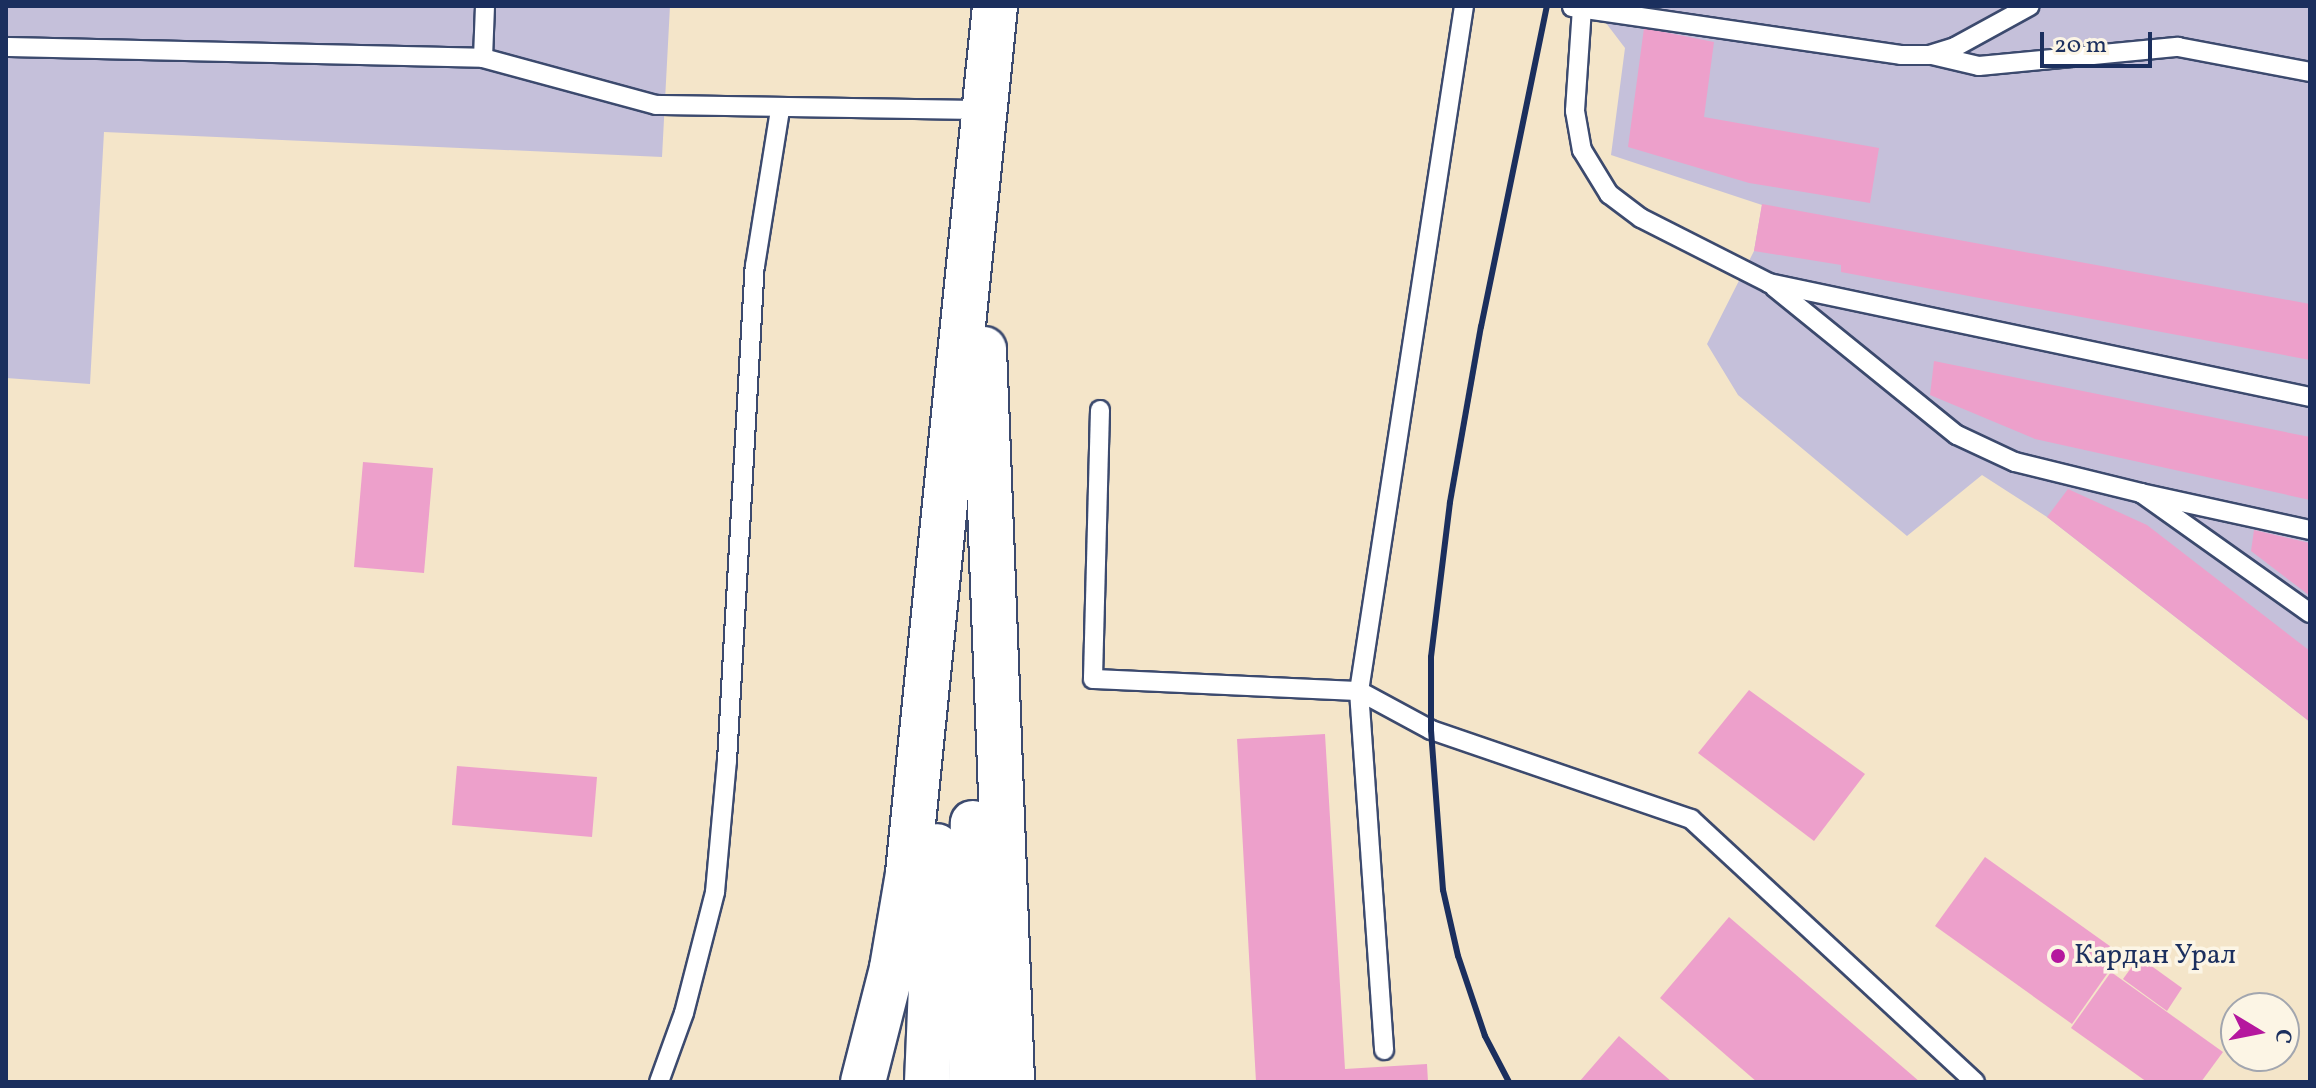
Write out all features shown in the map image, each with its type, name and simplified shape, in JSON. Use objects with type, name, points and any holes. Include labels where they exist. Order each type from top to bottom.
[{"type":"main road","points":[[863,1082],[892,968],[908,873],[995,6]]},
{"type":"main road","points":[[927,1082],[945,642],[981,134]]},
{"type":"main road","points":[[971,1082],[981,134]]},
{"type":"main road","points":[[981,134],[993,644],[1012,1082]]},
{"type":"lane","points":[[483,58],[485,6]]},
{"type":"lane","points":[[1384,1050],[1359,691],[1464,6]]},
{"type":"lane","points":[[1929,55],[1955,47],[2030,6]]},
{"type":"lane","points":[[2310,72],[2178,47],[1979,66],[1929,55],[1901,55],[1772,38],[1576,7],[1575,111],[1582,150],[1609,194],[1641,218],[1769,283],[1957,435],[2015,462],[2310,530]]},
{"type":"lane","points":[[6,47],[483,58],[656,105],[780,110],[981,134]]},
{"type":"lane","points":[[659,1082],[684,1013],[715,892],[727,761],[755,266],[780,110]]},
{"type":"lane","points":[[1769,283],[2310,397]]},
{"type":"lane","points":[[1100,410],[1093,679],[1359,691],[1431,730],[1691,819],[1975,1082]]},
{"type":"lane","points":[[2141,493],[2310,613]]},
{"type":"shaded area","points":[[6,6],[670,6],[662,157],[104,132],[90,384],[6,378]]},
{"type":"shaded area","points":[[1593,6],[2310,6],[2310,722],[2047,517],[1982,475],[1907,536],[1738,395],[1707,344],[1754,251],[1762,205],[1611,155],[1625,48]]},
{"type":"building","points":[[1644,28],[1714,42],[1704,117],[1879,148],[1870,203],[1749,183],[1628,147]]},
{"type":"building","points":[[1762,204],[2310,304],[2310,360],[1841,272],[1841,265],[1754,251]]},
{"type":"building","points":[[1934,361],[2310,437],[2310,500],[2035,439],[1930,395]]},
{"type":"building","points":[[363,462],[433,468],[424,573],[354,567]]},
{"type":"building","points":[[2068,489],[2147,525],[2310,651],[2310,722],[2047,517]]},
{"type":"building","points":[[2254,530],[2310,543],[2310,596],[2251,551]]},
{"type":"building","points":[[1749,690],[1865,774],[1814,841],[1698,753]]},
{"type":"building","points":[[1325,734],[1345,1069],[1427,1064],[1428,1082],[1256,1082],[1237,739]]},
{"type":"building","points":[[457,766],[597,777],[592,837],[452,825]]},
{"type":"building","points":[[1985,857],[2121,954],[2072,1024],[1935,926]]},
{"type":"building","points":[[1729,917],[1920,1082],[1757,1082],[1660,998]]},
{"type":"building","points":[[2139,957],[2182,988],[2167,1011],[2123,979]]},
{"type":"building","points":[[2111,972],[2220,1050],[2220,1056],[2201,1082],[2147,1082],[2071,1028]]},
{"type":"building","points":[[1619,1036],[1672,1082],[1579,1082]]},
{"type":"railway","points":[[1509,1082],[1485,1036],[1458,956],[1443,890],[1431,730],[1431,657],[1450,502],[1481,327],[1547,6]]},
{"type":"place","name":"Кардан Урал","points":[[2058,956]]}]
